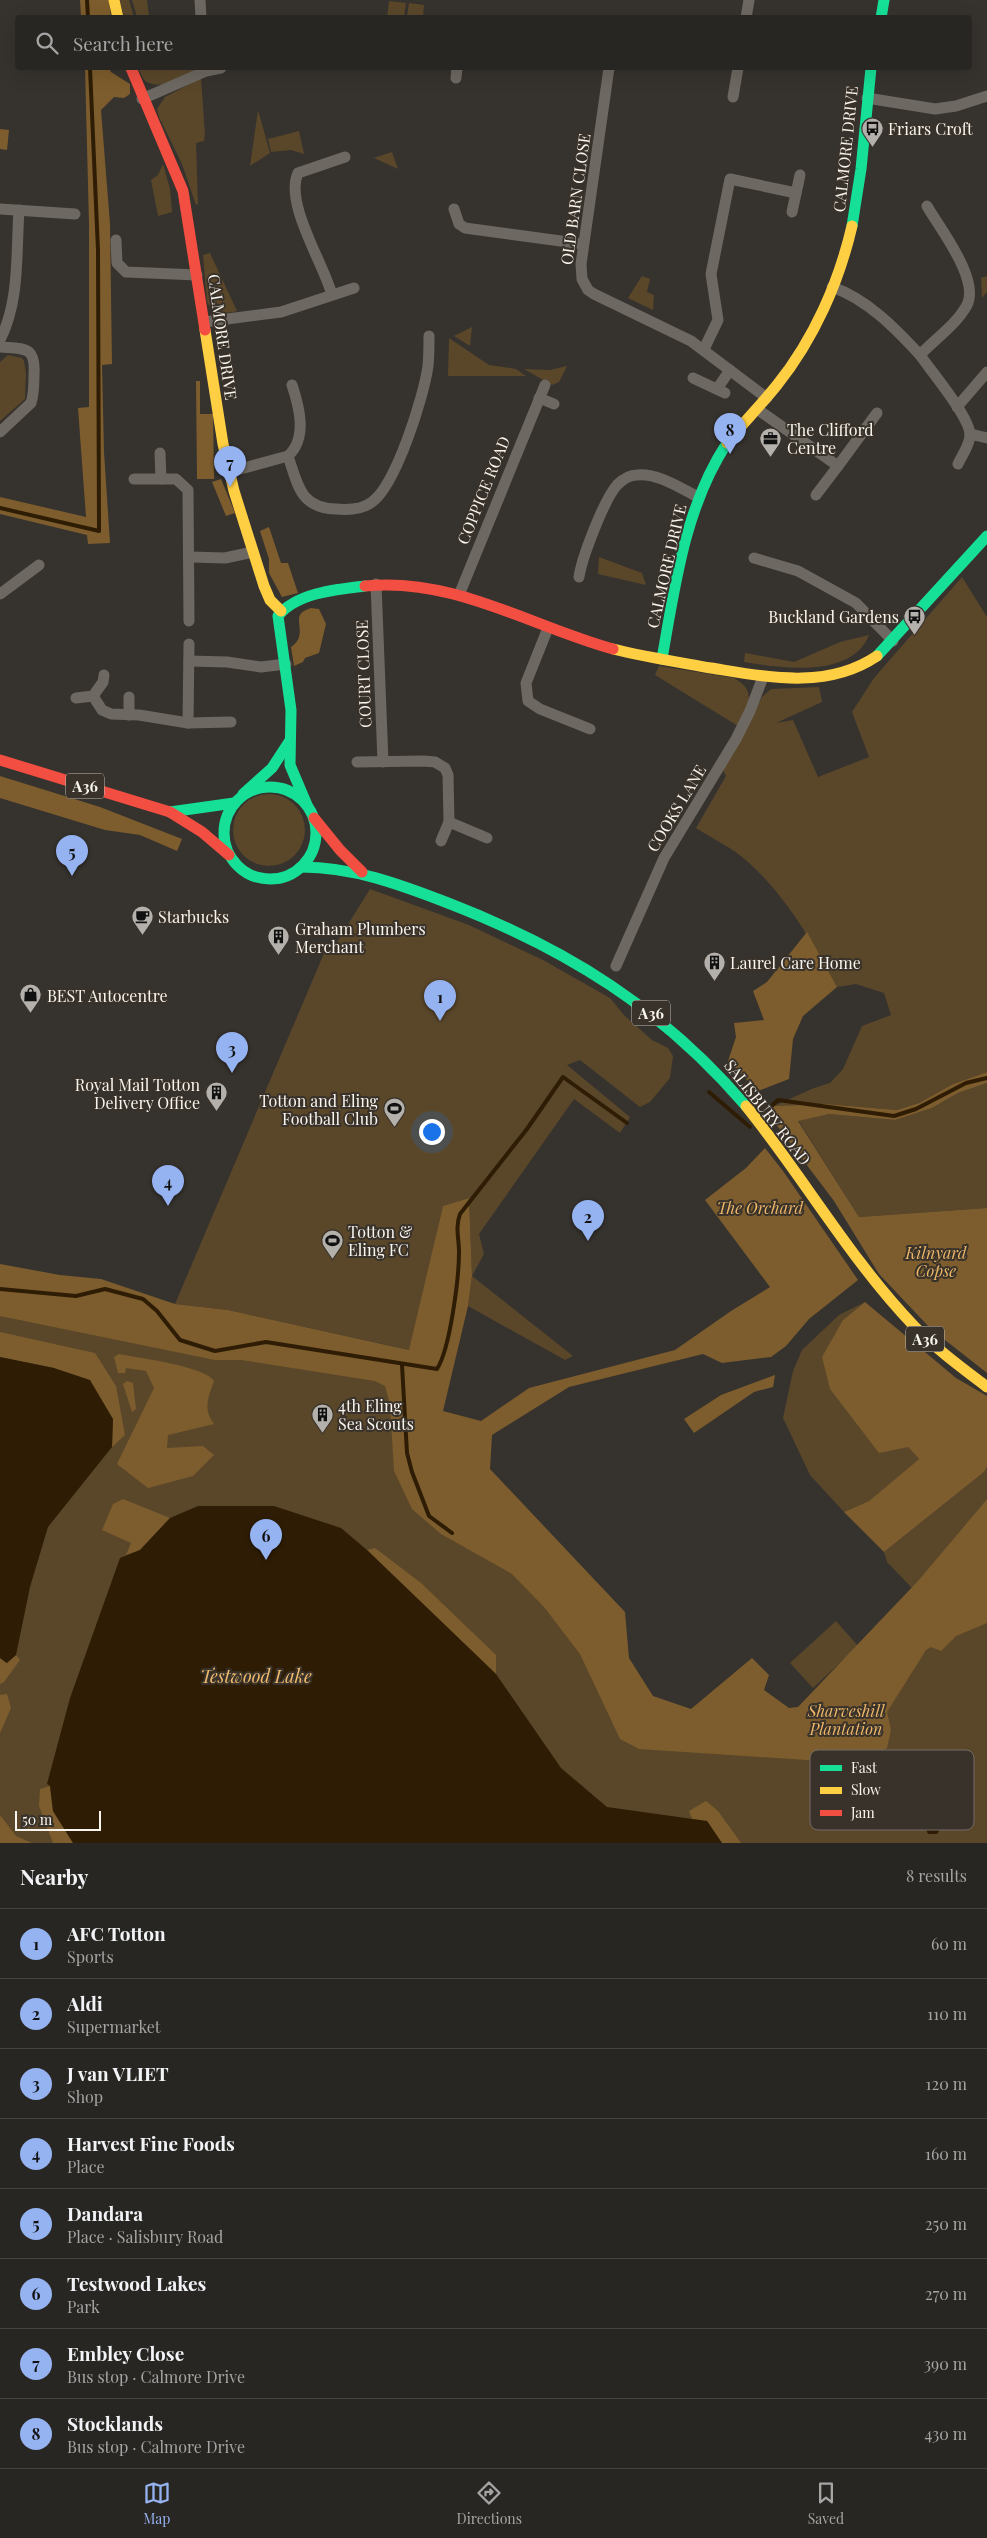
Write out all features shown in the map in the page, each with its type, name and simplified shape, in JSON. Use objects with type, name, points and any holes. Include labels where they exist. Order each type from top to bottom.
[{"type":"street","points":[[114,0],[117,15]]},
{"type":"street","points":[[200,0],[201,15]]},
{"type":"street","points":[[746,15],[749,0]]},
{"type":"street","points":[[882,15],[884,0]]},
{"type":"street","name":"CALMORE DRIVE","points":[[131,70],[142,99],[178,173],[187,210],[216,403],[229,472],[268,594],[281,611]]},
{"type":"street","points":[[142,99],[204,70]]},
{"type":"street","name":"OLD BARN CLOSE","points":[[609,70],[582,244],[580,273],[588,290],[669,328],[704,349],[767,398]]},
{"type":"street","points":[[733,97],[738,70]]},
{"type":"street","name":"CALMORE DRIVE","points":[[662,659],[682,554],[698,497],[731,437],[767,398],[799,354],[832,287],[845,253],[856,209],[871,70]]},
{"type":"street","points":[[867,98],[935,109],[956,106],[987,96]]},
{"type":"street","points":[[332,295],[310,244],[294,187],[298,173],[345,157]]},
{"type":"street","points":[[792,212],[800,175]]},
{"type":"street","points":[[704,349],[718,320],[711,274],[730,179],[796,193]]},
{"type":"street","points":[[920,355],[960,315],[966,306],[971,288],[965,271],[926,206]]},
{"type":"street","points":[[0,208],[75,214]]},
{"type":"street","points":[[454,209],[459,224],[466,228],[582,244]]},
{"type":"street","points":[[0,340],[14,295],[19,210]]},
{"type":"street","points":[[116,240],[116,264],[126,272],[197,275]]},
{"type":"street","points":[[832,287],[854,296],[877,314],[920,355],[957,408],[970,434],[958,464]]},
{"type":"street","points":[[204,322],[281,312],[354,288]]},
{"type":"street","points":[[288,456],[299,486],[313,505],[322,509],[343,510],[356,509],[373,502],[388,482],[412,423],[428,365],[429,336]]},
{"type":"street","points":[[0,347],[27,350],[31,353],[35,362],[31,403],[0,432]]},
{"type":"street","points":[[693,378],[721,391],[730,370]]},
{"type":"street","points":[[957,408],[987,372]]},
{"type":"street","points":[[229,472],[288,456],[293,451],[300,433],[298,404],[292,385]]},
{"type":"street","name":"COPPICE ROAD","points":[[458,595],[545,385]]},
{"type":"street","points":[[539,398],[554,404]]},
{"type":"street","points":[[757,409],[838,466]]},
{"type":"street","points":[[816,495],[877,413]]},
{"type":"street","points":[[970,434],[987,438]]},
{"type":"street","points":[[160,453],[161,479]]},
{"type":"street","points":[[580,577],[587,547],[614,489],[624,479],[635,475],[649,476],[698,497]]},
{"type":"street","points":[[134,479],[180,481],[188,490],[190,621]]},
{"type":"street","points":[[290,740],[272,768],[234,803],[224,822],[223,834],[229,855],[243,871],[256,877],[281,878],[301,867],[313,850],[316,829],[314,818],[290,765],[291,710],[286,664],[278,627],[278,616],[281,611],[292,603],[313,596],[376,584],[412,585],[458,595],[501,608],[548,628],[611,648],[763,677],[811,678],[838,674],[867,663],[893,640],[987,536]]},
{"type":"street","points":[[190,557],[225,558],[253,552]]},
{"type":"street","points":[[754,558],[798,572],[852,600],[867,611],[893,640]]},
{"type":"street","points":[[0,594],[39,565]]},
{"type":"street","name":"COURT CLOSE","points":[[376,584],[382,762]]},
{"type":"street","points":[[548,628],[526,683],[528,701],[540,710],[590,729]]},
{"type":"street","points":[[188,723],[190,644]]},
{"type":"street","points":[[189,661],[227,662],[261,667],[286,664]]},
{"type":"street","points":[[76,698],[93,696],[103,682],[104,675]]},
{"type":"street","name":"COOKS LANE","points":[[622,962],[664,858],[736,739],[750,711],[763,677]]},
{"type":"street","points":[[93,696],[102,710],[111,714],[188,723],[231,722]]},
{"type":"street","points":[[129,697],[129,715]]},
{"type":"street","name":"A36","points":[[0,760],[170,812],[202,832],[229,855]]},
{"type":"street","points":[[357,762],[424,761],[445,768],[448,775],[448,822],[441,841]]},
{"type":"street","points":[[243,794],[262,787],[272,786],[291,792],[307,805]]},
{"type":"street","name":"A36","points":[[170,812],[234,803]]},
{"type":"street","name":"SALISBURY ROAD","points":[[314,818],[340,850],[362,872]]},
{"type":"street","points":[[448,822],[487,838]]},
{"type":"street","name":"SALISBURY ROAD","points":[[301,867],[316,866],[362,872],[435,898],[519,933],[607,982],[667,1025],[705,1059],[746,1105],[852,1254],[897,1308],[929,1342],[987,1387]]},
{"type":"green space","points":[[80,0],[109,0],[111,15],[81,15]]},
{"type":"green space","points":[[120,0],[129,0],[133,15],[124,15]]},
{"type":"green space","points":[[132,0],[147,0],[149,15],[136,15]]},
{"type":"green space","points":[[389,1],[406,3],[404,15],[387,15]]},
{"type":"green space","points":[[409,3],[424,5],[423,15],[407,15]]},
{"type":"green space","points":[[85,70],[110,70],[130,84],[130,94],[124,98],[114,97],[101,110],[110,224],[112,364],[102,365],[104,452],[110,543],[88,544],[87,535],[0,514],[0,497],[86,517],[78,408],[89,407],[89,224]]},
{"type":"green space","points":[[139,70],[195,70],[176,80],[163,84],[156,85],[144,80]]},
{"type":"green space","points":[[201,78],[205,134],[204,141],[196,143],[198,204],[196,205],[182,164],[157,109],[165,97]]},
{"type":"green space","points":[[258,110],[270,153],[250,166]]},
{"type":"green space","points":[[0,129],[9,130],[7,150],[0,149]]},
{"type":"green space","points":[[299,131],[304,154],[291,150],[271,152],[268,139]]},
{"type":"green space","points":[[392,152],[398,169],[374,158]]},
{"type":"green space","points":[[163,164],[170,189],[172,212],[158,216],[151,180],[158,175]]},
{"type":"green space","points":[[210,253],[237,311],[228,313],[216,311],[207,302],[203,255]]},
{"type":"green space","points":[[642,276],[650,279],[647,292],[654,295],[653,310],[628,298]]},
{"type":"green space","points":[[987,276],[987,292],[982,298],[981,278]]},
{"type":"green space","points":[[472,327],[470,346],[454,336]]},
{"type":"green space","points":[[449,338],[489,365],[516,369],[526,376],[448,376]]},
{"type":"green space","points":[[8,355],[22,358],[24,361],[26,373],[25,399],[0,421],[0,362]]},
{"type":"green space","points":[[567,366],[559,382],[552,385],[524,369],[550,370]]},
{"type":"green space","points":[[196,381],[200,381],[200,414],[213,414],[214,479],[197,479]]},
{"type":"green space","points":[[221,479],[235,513],[226,516],[212,482]]},
{"type":"green space","points":[[269,527],[281,563],[288,563],[298,593],[282,597],[269,573],[269,559],[260,531]]},
{"type":"green space","points":[[599,557],[642,573],[646,585],[598,574]]},
{"type":"green space","points":[[962,577],[987,617],[987,1072],[953,1084],[919,1103],[897,1110],[826,1104],[774,1106],[830,1083],[843,1069],[862,1026],[891,1015],[884,993],[856,984],[837,987],[798,921],[775,890],[742,857],[696,828],[726,776],[723,770],[762,697],[771,689],[819,687],[822,702],[776,723],[793,720],[818,777],[869,757],[852,712],[874,678]]},
{"type":"green space","points":[[311,608],[319,609],[326,624],[319,653],[305,658],[303,662],[294,666],[291,647],[299,637],[299,616],[305,610]]},
{"type":"green space","points":[[869,635],[860,649],[847,659],[831,664],[795,668],[744,662],[745,653],[794,662],[840,642]]},
{"type":"green space","points":[[659,666],[734,678],[741,683],[746,688],[749,700],[738,726],[655,675]]},
{"type":"green space","points":[[0,776],[100,807],[182,839],[177,851],[140,835],[105,830],[0,798]]},
{"type":"green space","points":[[276,794],[295,804],[303,816],[305,830],[303,844],[295,856],[283,864],[262,866],[243,856],[235,844],[233,823],[243,804],[255,796]]},
{"type":"green space","name":"Totton and Eling Football Club","points":[[370,889],[469,925],[543,960],[610,998],[625,1016],[652,1040],[668,1048],[673,1056],[670,1078],[650,1102],[640,1107],[580,1060],[567,1065],[630,1117],[620,1133],[574,1099],[479,1234],[484,1254],[472,1276],[469,1198],[443,1206],[410,1350],[228,1310],[175,1304],[325,951],[334,947]]},
{"type":"green space","points":[[807,932],[837,987],[803,1016],[793,1039],[789,1079],[758,1091],[728,1061],[736,1037],[734,1023],[764,1020],[753,991],[767,982]]},
{"type":"green space","name":"Kilnyard Copse","points":[[987,1072],[987,1083],[958,1093],[932,1108],[895,1120],[829,1114],[798,1121],[859,1217],[987,1208],[987,1373],[931,1329],[879,1274],[834,1201],[769,1115],[774,1106],[826,1104],[897,1110],[919,1103],[953,1084]]},
{"type":"green space","points":[[987,1083],[987,1208],[859,1217],[798,1120],[829,1114],[895,1120],[932,1108],[958,1093]]},
{"type":"green space","name":"Sharveshill Plantation","points":[[765,1148],[858,1280],[809,1319],[786,1346],[771,1357],[722,1363],[703,1354],[569,1387],[492,1435],[490,1469],[625,1612],[629,1658],[653,1696],[691,1709],[752,1658],[769,1675],[764,1690],[789,1708],[798,1707],[917,1582],[987,1499],[987,1623],[956,1636],[941,1651],[931,1647],[926,1650],[887,1712],[891,1730],[887,1748],[884,1750],[810,1750],[810,1760],[639,1749],[620,1739],[580,1654],[544,1607],[512,1574],[441,1534],[412,1509],[394,1471],[390,1404],[385,1386],[375,1381],[241,1360],[215,1360],[0,1316],[0,1264],[60,1275],[101,1279],[175,1304],[228,1310],[409,1350],[443,1206],[469,1198],[472,1276],[468,1306],[443,1411],[481,1421],[529,1388],[675,1350],[731,1311],[770,1287],[705,1200],[746,1168]]},
{"type":"green space","points":[[472,1276],[573,1356],[565,1360],[468,1306]]},
{"type":"green space","points":[[0,1294],[426,1375],[418,1454],[656,1727],[790,1715],[987,1521],[987,1843],[0,1843]]},
{"type":"green space","points":[[865,1302],[843,1320],[908,1447],[919,1459],[869,1501],[844,1512],[810,1475],[783,1418],[793,1371],[802,1350],[839,1315]]},
{"type":"green space","points":[[865,1302],[956,1378],[987,1396],[987,1467],[984,1472],[884,1552],[844,1512],[869,1501],[919,1459],[908,1447],[879,1453],[830,1389],[822,1357],[843,1320]]},
{"type":"green space","points":[[0,1332],[95,1353],[116,1386],[125,1435],[112,1447],[113,1419],[54,1368],[0,1357]]},
{"type":"green space","points":[[119,1354],[185,1367],[198,1371],[214,1381],[208,1398],[208,1408],[214,1424],[168,1435],[167,1448],[203,1446],[214,1455],[193,1476],[148,1488],[117,1464],[154,1388],[146,1371],[126,1368],[125,1373],[118,1373],[114,1357]]},
{"type":"green space","points":[[775,1375],[773,1387],[754,1392],[694,1433],[684,1419],[721,1395]]},
{"type":"green space","points":[[127,1381],[133,1383],[136,1409],[132,1412],[123,1384]]},
{"type":"green space","points":[[987,1467],[987,1499],[912,1588],[887,1562],[884,1552],[984,1472]]},
{"type":"green space","points":[[123,1499],[170,1518],[140,1550],[126,1555],[131,1543],[102,1530],[113,1504]]},
{"type":"green space","points":[[375,1548],[421,1583],[496,1655],[496,1674],[367,1550]]},
{"type":"green space","points":[[836,1621],[858,1646],[813,1688],[790,1663]]},
{"type":"green space","points":[[16,1655],[20,1660],[4,1682],[0,1684],[0,1658],[6,1663]]},
{"type":"green space","points":[[7,1694],[11,1708],[0,1733],[0,1695]]},
{"type":"green space","points":[[50,1786],[53,1811],[73,1843],[53,1843],[39,1806],[40,1789]]},
{"type":"green space","points":[[706,1801],[718,1811],[741,1843],[722,1843],[707,1821],[692,1819],[689,1811]]},
{"type":"green space","points":[[0,1815],[16,1836],[32,1843],[0,1843]]},
{"type":"water","points":[[0,1357],[54,1368],[90,1380],[113,1419],[112,1447],[48,1527],[30,1587],[16,1655],[7,1663],[0,1658]]},
{"type":"water","name":"Testwood Lake","points":[[198,1506],[274,1506],[341,1528],[367,1550],[496,1674],[561,1768],[607,1807],[707,1821],[722,1843],[73,1843],[53,1811],[50,1786],[47,1784],[70,1698],[120,1558],[140,1550],[170,1518]]},
{"type":"water","points":[[926,1830],[940,1830],[937,1834],[928,1834]]},
{"type":"waterway","points":[[87,0],[88,15]]},
{"type":"waterway","points":[[0,508],[99,531],[98,250],[90,70]]},
{"type":"waterway","points":[[0,1289],[76,1296],[105,1289],[143,1299],[157,1311],[180,1340],[215,1351],[266,1342],[437,1369],[446,1346],[453,1313],[459,1264],[457,1228],[460,1214],[527,1129],[563,1077],[627,1123]]},
{"type":"waterway","points":[[765,1112],[778,1100],[894,1116],[916,1109],[966,1083],[987,1078]]},
{"type":"waterway","points":[[709,1092],[750,1127]]},
{"type":"waterway","points":[[402,1365],[407,1453],[412,1472],[429,1516],[452,1533]]},
{"type":"traffic: fast","points":[[882,15],[884,0]]},
{"type":"traffic: fast","points":[[852,226],[861,169],[871,70]]},
{"type":"traffic: fast","points":[[662,659],[677,575],[691,520],[701,493],[727,443]]},
{"type":"traffic: fast","points":[[877,656],[987,536]]},
{"type":"traffic: fast","points":[[307,805],[290,765],[291,710],[278,616],[286,608],[306,597],[365,586]]},
{"type":"traffic: fast","points":[[243,794],[272,768],[289,742]]},
{"type":"traffic: fast","points":[[270,787],[288,790],[303,800],[313,815],[316,833],[313,851],[303,866],[288,876],[270,879],[252,876],[237,866],[227,851],[224,833],[227,815],[237,800],[252,790],[270,787]]},
{"type":"traffic: fast","points":[[170,812],[234,803]]},
{"type":"traffic: fast","points":[[301,867],[357,873],[394,883],[492,921],[533,940],[610,985],[646,1011],[681,1039],[746,1106]]},
{"type":"traffic: slow","points":[[114,0],[117,15]]},
{"type":"traffic: slow","points":[[727,443],[777,385],[803,349],[824,309],[832,289],[847,247],[852,226]]},
{"type":"traffic: slow","points":[[205,330],[223,444],[234,491],[264,586],[270,600],[281,611]]},
{"type":"traffic: slow","points":[[613,649],[754,675],[796,678],[838,673],[858,667],[877,656]]},
{"type":"traffic: slow","points":[[746,1106],[788,1161],[848,1246],[891,1300],[931,1343],[987,1387]]},
{"type":"traffic: jam","points":[[132,70],[183,191],[205,330]]},
{"type":"traffic: jam","points":[[365,586],[398,585],[430,589],[461,596],[613,649]]},
{"type":"traffic: jam","points":[[0,760],[170,812],[202,832],[229,855]]},
{"type":"traffic: jam","points":[[314,818],[340,850],[362,872]]},
{"type":"place","name":"Friars Croft","points":[[872,147]]},
{"type":"place","name":"Stocklands","points":[[730,454]]},
{"type":"place","name":"The Clifford Centre","points":[[771,457]]},
{"type":"place","name":"Embley Close","points":[[230,487]]},
{"type":"place","name":"Buckland Gardens","points":[[915,635]]},
{"type":"place","name":"Dandara","points":[[72,876]]},
{"type":"place","name":"Starbucks","points":[[142,935]]},
{"type":"place","name":"Graham Plumbers Merchant","points":[[279,956]]},
{"type":"place","name":"Laurel Care Home","points":[[714,981]]},
{"type":"place","name":"BEST Autocentre","points":[[31,1014]]},
{"type":"place","name":"AFC Totton","points":[[440,1021]]},
{"type":"place","name":"J van VLIET","points":[[232,1073]]},
{"type":"place","name":"Royal Mail Totton Delivery Office","points":[[216,1112]]},
{"type":"place","name":"Totton and Eling Football Club","points":[[394,1128]]},
{"type":"place","name":"Harvest Fine Foods","points":[[168,1206]]},
{"type":"place","name":"Aldi","points":[[588,1241]]},
{"type":"place","name":"Totton & Eling FC","points":[[332,1259]]},
{"type":"place","name":"4th Eling Sea Scouts","points":[[322,1433]]},
{"type":"place","name":"Testwood Lakes","points":[[266,1560]]},
{"type":"park label","name":"The Orchard","points":[[760,1207]]}]
